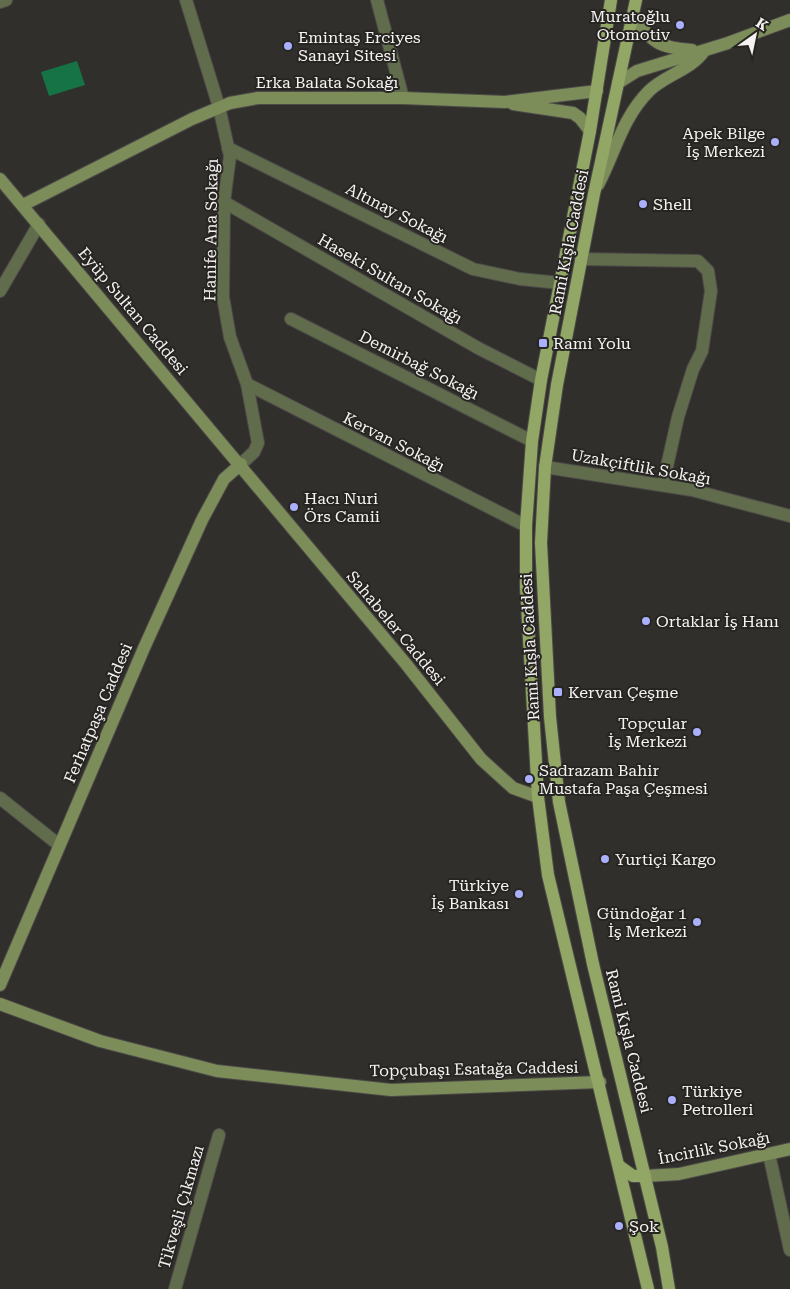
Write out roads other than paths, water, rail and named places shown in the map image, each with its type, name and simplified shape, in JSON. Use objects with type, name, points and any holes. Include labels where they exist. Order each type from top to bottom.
[{"type":"main road","name":"Rami Kışla Caddesi","points":[[611,0],[598,91],[541,380],[532,441],[526,526],[528,649],[538,797],[548,875],[579,1005],[600,1082],[648,1289]]},
{"type":"main road","name":"Rami Kışla Caddesi","points":[[636,0],[594,194],[557,385],[545,467],[540,543],[545,654],[555,779],[567,846],[662,1247],[669,1289]]},
{"type":"main road","points":[[634,15],[646,35],[655,42],[674,49],[704,51]]},
{"type":"main road","points":[[598,91],[618,83],[637,71],[682,56],[704,51],[790,20]]},
{"type":"main road","points":[[594,194],[622,130],[642,98],[658,84],[699,59],[704,51]]},
{"type":"main road","name":"Erka Balata Sokağı","points":[[505,102],[598,91]]},
{"type":"main road","name":"Erka Balata Sokağı","points":[[23,205],[219,107],[258,98],[403,98],[505,102],[573,114],[580,118],[590,131]]},
{"type":"main road","name":"Eyüp Sultan Caddesi","points":[[0,179],[146,355],[241,464]]},
{"type":"main road","name":"Sahabeler Caddesi","points":[[241,464],[406,664],[481,759],[514,788],[538,797]]},
{"type":"main road","name":"Ferhatpaşa Caddesi","points":[[0,985],[59,845],[205,513],[224,479],[241,464]]},
{"type":"main road","points":[[538,797],[545,793],[555,779]]},
{"type":"main road","points":[[579,1005],[590,997],[602,998]]},
{"type":"main road","name":"Topçubaşı Esatağa Caddesi","points":[[0,1004],[100,1041],[217,1071],[391,1090],[600,1082]]},
{"type":"main road","name":"İncirlik Sokağı","points":[[645,1176],[679,1174],[790,1149]]},
{"type":"main road","points":[[618,1166],[633,1176],[645,1176]]},
{"type":"street","points":[[0,2],[6,0]]},
{"type":"street","name":"Hanife Ana Sokağı","points":[[186,0],[219,107],[230,164],[224,202],[223,297],[230,337],[247,384],[258,443],[254,452],[241,464]]},
{"type":"street","points":[[377,0],[403,98]]},
{"type":"street","name":"Altınay Sokağı","points":[[228,148],[474,269],[520,279],[560,283]]},
{"type":"street","name":"Haseki Sultan Sokağı","points":[[224,202],[478,348],[541,380]]},
{"type":"street","points":[[0,291],[39,224]]},
{"type":"street","points":[[581,259],[698,261],[708,271],[711,291],[702,351],[693,369],[678,417],[663,484]]},
{"type":"street","name":"Demirbağ Sokağı","points":[[291,319],[532,441]]},
{"type":"street","name":"Kervan Sokağı","points":[[247,384],[516,523],[526,526]]},
{"type":"street","name":"Uzakçiftlik Sokağı","points":[[545,467],[638,483],[663,484],[790,516]]},
{"type":"street","points":[[0,798],[59,845]]},
{"type":"street","name":"Tikveşli Çıkmazı","points":[[175,1289],[219,1135]]},
{"type":"street","points":[[769,1154],[790,1250]]},
{"type":"place","name":"Muratoğlu Otomotiv","points":[[680,25]]},
{"type":"place","name":"Emintaş Erciyes Sanayi Sitesi","points":[[288,46]]},
{"type":"place","name":"Apek Bilge İş Merkezi","points":[[775,142]]},
{"type":"place","name":"Shell","points":[[643,204]]},
{"type":"place","name":"Rami Yolu","points":[[543,343]]},
{"type":"place","name":"Hacı Nuri Örs Camii","points":[[294,507]]},
{"type":"place","name":"Ortaklar İş Hanı","points":[[646,621]]},
{"type":"place","name":"Kervan Çeşme","points":[[558,692]]},
{"type":"place","name":"Topçular İş Merkezi","points":[[697,732]]},
{"type":"place","name":"Sadrazam Bahir Mustafa Paşa Çeşmesi","points":[[529,779]]},
{"type":"place","name":"Yurtiçi Kargo","points":[[605,859]]},
{"type":"place","name":"Türkiye İş Bankası","points":[[519,894]]},
{"type":"place","name":"Gündoğar 1 İş Merkezi","points":[[697,922]]},
{"type":"place","name":"Türkiye Petrolleri","points":[[672,1100]]},
{"type":"place","name":"Şok","points":[[619,1226]]}]
